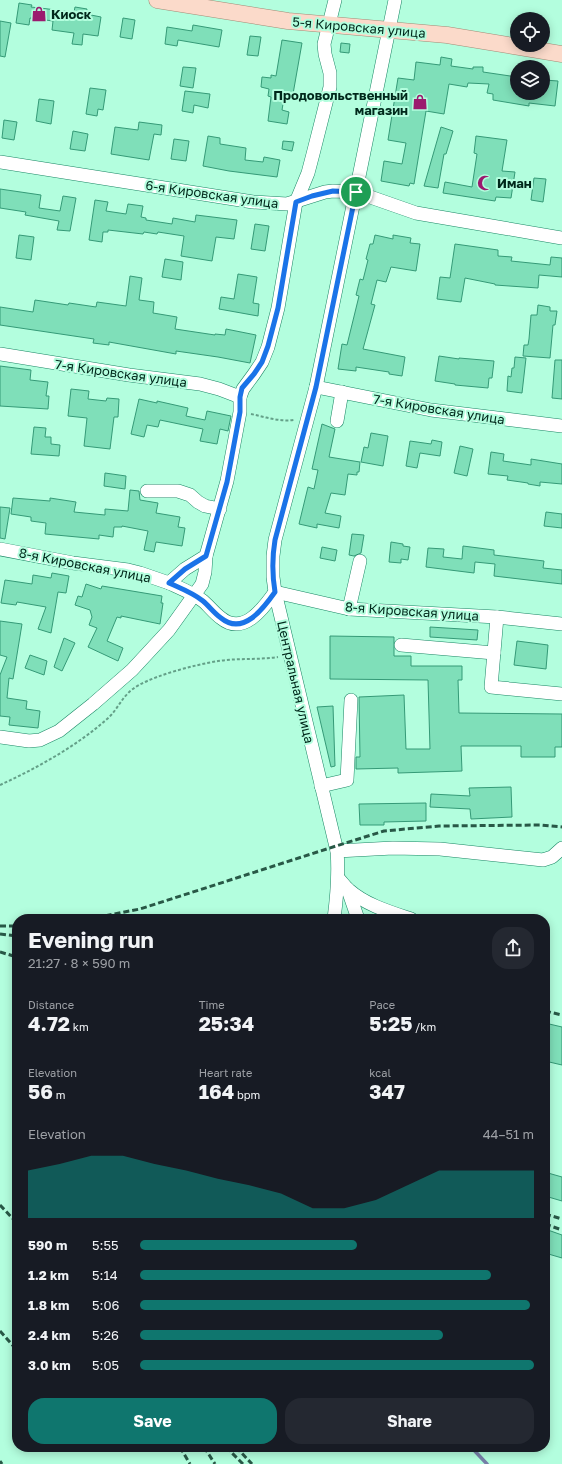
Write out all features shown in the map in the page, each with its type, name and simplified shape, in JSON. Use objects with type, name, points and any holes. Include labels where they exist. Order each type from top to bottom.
[{"type":"main road","name":"5-я Кировская улица","points":[[157,0],[288,21],[446,35],[562,54]]},
{"type":"street","points":[[0,737],[29,741],[40,740],[59,731],[132,670],[169,630],[202,584],[206,556],[227,482],[240,412],[240,397],[242,388],[262,362],[268,346],[278,308],[296,202],[309,167],[330,87],[330,73],[324,44],[335,0]]},
{"type":"street","name":"Центральная улица","points":[[334,914],[338,878],[337,851],[275,592],[273,556],[275,540],[316,387],[395,0]]},
{"type":"street","name":"6-я Кировская улица","points":[[0,162],[272,204],[296,202],[325,192],[356,192],[416,213],[562,238]]},
{"type":"street","name":"7-я Кировская улица","points":[[0,354],[129,375],[200,384],[240,397]]},
{"type":"street","name":"7-я Кировская улица","points":[[316,387],[431,410],[562,426]]},
{"type":"street","points":[[337,421],[342,392]]},
{"type":"street","points":[[146,491],[178,491],[190,495],[205,506],[220,509]]},
{"type":"street","name":"8-я Кировская улица","points":[[0,549],[73,563],[140,573],[169,583],[193,595],[203,601],[221,619],[229,623],[238,624],[248,621],[256,616],[266,606],[275,592],[349,609],[497,617],[562,624]]},
{"type":"street","name":"8-я Кировская улица","points":[[169,583],[185,569],[206,556]]},
{"type":"street","points":[[349,609],[360,561]]},
{"type":"street","points":[[497,617],[491,687],[562,694]]},
{"type":"street","points":[[401,645],[494,653]]},
{"type":"street","points":[[321,786],[347,780],[351,700]]},
{"type":"street","points":[[337,851],[393,848],[440,848],[543,860],[552,857],[562,848]]},
{"type":"street","points":[[338,878],[348,890],[375,906],[397,914]]},
{"type":"street","points":[[348,890],[356,914]]},
{"type":"path","points":[[240,412],[287,421],[297,419],[310,413]]},
{"type":"path","points":[[0,785],[18,777],[71,747],[108,719],[126,693],[140,684],[186,668],[218,661],[272,658],[290,655]]},
{"type":"building","points":[[19,3],[32,5],[31,7],[74,12],[75,7],[87,9],[86,14],[101,17],[98,36],[83,34],[82,45],[72,44],[74,33],[52,30],[53,21],[30,18],[29,25],[16,23]]},
{"type":"building","points":[[123,18],[135,20],[132,39],[120,37]]},
{"type":"building","points":[[0,21],[11,23],[5,57],[0,56]]},
{"type":"building","points":[[193,25],[222,30],[219,47],[178,40],[177,46],[165,44],[167,27],[192,31]]},
{"type":"building","points":[[250,36],[261,37],[258,56],[247,55]]},
{"type":"building","points":[[282,40],[302,43],[293,94],[285,92],[282,110],[289,112],[287,124],[268,121],[271,97],[268,96],[269,89],[261,87],[262,77],[271,78],[271,75],[276,76]]},
{"type":"building","points":[[341,43],[350,44],[349,53],[340,52]]},
{"type":"building","points":[[441,57],[452,59],[451,66],[473,69],[473,67],[483,67],[483,72],[510,76],[510,100],[550,100],[550,80],[558,81],[555,106],[529,103],[529,106],[493,100],[493,94],[487,93],[489,84],[468,83],[467,87],[449,84],[444,114],[426,111],[414,184],[410,183],[409,186],[381,181],[384,161],[402,164],[406,143],[388,140],[398,78],[414,80],[416,62],[440,65]]},
{"type":"building","points":[[183,67],[196,68],[193,88],[180,86]]},
{"type":"building","points":[[90,88],[106,90],[103,110],[98,109],[97,116],[86,114]]},
{"type":"building","points":[[185,91],[210,94],[208,108],[194,105],[193,113],[182,111]]},
{"type":"building","points":[[39,99],[54,101],[51,124],[36,121]]},
{"type":"building","points":[[4,120],[17,122],[14,140],[2,138]]},
{"type":"building","points":[[139,122],[162,125],[161,135],[154,134],[149,160],[111,154],[115,127],[138,130]]},
{"type":"building","points":[[441,127],[453,131],[446,154],[444,154],[438,188],[424,186]]},
{"type":"building","points":[[73,131],[88,134],[85,151],[70,149]]},
{"type":"building","points":[[208,136],[220,138],[220,144],[246,148],[245,160],[263,162],[264,157],[280,160],[277,177],[203,166]]},
{"type":"building","points":[[476,136],[507,140],[502,171],[515,172],[511,198],[496,197],[495,201],[443,193],[445,182],[472,187],[477,154],[474,153]]},
{"type":"building","points":[[174,139],[189,141],[186,161],[171,159]]},
{"type":"building","points":[[283,141],[294,142],[292,151],[282,149]]},
{"type":"building","points":[[534,178],[546,179],[543,202],[531,200]]},
{"type":"building","points":[[0,189],[41,195],[39,208],[60,211],[63,196],[76,198],[70,231],[57,230],[59,221],[25,215],[26,212],[0,208]]},
{"type":"building","points":[[95,200],[108,202],[106,211],[126,214],[128,204],[143,206],[141,217],[146,218],[146,220],[172,224],[173,218],[195,222],[196,215],[237,220],[234,239],[216,237],[212,261],[181,256],[184,236],[158,232],[157,234],[144,232],[143,234],[108,230],[108,232],[103,232],[102,242],[89,240]]},
{"type":"building","points":[[255,224],[269,226],[265,251],[251,249]]},
{"type":"building","points":[[19,235],[34,237],[31,260],[16,258]]},
{"type":"building","points":[[375,235],[393,239],[393,235],[411,238],[410,243],[420,244],[416,271],[391,267],[386,282],[377,280],[371,304],[375,305],[363,349],[405,357],[402,376],[389,374],[389,372],[356,367],[356,371],[338,369],[342,344],[347,345],[359,296],[356,295],[360,279],[363,280],[370,244],[373,244]]},
{"type":"building","points":[[455,244],[498,250],[498,256],[512,257],[511,261],[550,265],[551,257],[562,258],[562,277],[539,275],[538,288],[495,285],[465,278],[461,302],[437,299],[440,277],[450,278]]},
{"type":"building","points":[[165,259],[183,262],[181,280],[162,277]]},
{"type":"building","points":[[238,274],[257,277],[253,303],[259,304],[258,316],[219,309],[221,297],[234,299]]},
{"type":"building","points":[[130,276],[142,278],[139,300],[154,302],[153,313],[177,317],[175,329],[225,335],[226,329],[256,335],[250,363],[176,351],[176,354],[109,342],[109,345],[93,343],[94,339],[0,325],[0,307],[33,312],[35,300],[68,305],[69,303],[96,307],[97,302],[126,306]]},
{"type":"building","points":[[538,305],[550,307],[550,311],[557,311],[555,325],[553,325],[550,358],[523,356],[524,345],[528,345],[531,315],[537,315]]},
{"type":"building","points":[[439,356],[494,361],[492,378],[489,378],[488,388],[455,385],[435,381]]},
{"type":"building","points":[[515,357],[526,358],[522,393],[507,391],[508,376],[511,377]]},
{"type":"building","points":[[555,360],[562,360],[562,399],[552,398]]},
{"type":"building","points":[[0,366],[31,370],[30,380],[48,382],[46,396],[49,396],[48,409],[0,406]]},
{"type":"building","points":[[71,389],[89,391],[88,399],[106,401],[107,398],[119,399],[118,417],[114,417],[110,449],[84,446],[87,418],[68,416]]},
{"type":"building","points":[[139,399],[157,403],[157,401],[188,408],[186,416],[205,420],[207,411],[231,416],[228,431],[220,429],[217,444],[200,441],[203,429],[160,420],[158,427],[147,425],[144,437],[131,434]]},
{"type":"building","points":[[322,424],[335,429],[329,457],[360,462],[359,472],[357,472],[357,475],[348,474],[345,495],[331,493],[325,513],[341,516],[339,528],[317,524],[317,528],[299,524],[308,487],[314,489],[318,470],[312,469]]},
{"type":"building","points":[[34,427],[46,428],[45,437],[51,437],[51,444],[60,445],[59,456],[31,454]]},
{"type":"building","points":[[371,433],[388,436],[383,466],[361,462],[364,447],[368,448]]},
{"type":"building","points":[[432,440],[442,442],[440,456],[420,453],[417,468],[406,466],[410,441],[431,444]]},
{"type":"building","points":[[460,446],[473,449],[467,476],[454,473]]},
{"type":"building","points":[[491,452],[504,454],[503,461],[531,465],[531,459],[562,464],[562,484],[540,482],[540,486],[507,480],[508,476],[488,474]]},
{"type":"building","points":[[105,473],[126,476],[125,489],[104,486]]},
{"type":"building","points":[[130,490],[139,491],[140,500],[158,503],[156,513],[180,517],[178,527],[185,528],[182,546],[156,542],[154,552],[144,550],[148,531],[122,526],[114,527],[113,537],[99,535],[99,539],[45,534],[46,523],[31,521],[31,517],[11,514],[13,498],[50,501],[50,498],[76,502],[74,512],[105,515],[105,509],[128,511]]},
{"type":"building","points":[[0,507],[10,508],[5,539],[0,538]]},
{"type":"building","points":[[546,512],[562,514],[562,528],[544,526]]},
{"type":"building","points":[[352,534],[364,535],[361,553],[354,556],[349,555]]},
{"type":"building","points":[[391,542],[410,547],[408,560],[401,559],[401,563],[389,562]]},
{"type":"building","points":[[463,546],[494,550],[494,555],[544,561],[543,568],[562,570],[562,584],[494,576],[495,564],[475,562],[474,573],[426,567],[428,548],[444,549],[443,557],[462,559]]},
{"type":"building","points":[[322,547],[337,550],[335,561],[320,558]]},
{"type":"building","points":[[52,573],[69,576],[66,593],[58,592],[51,633],[38,629],[46,607],[17,602],[16,605],[1,603],[5,580],[32,584],[33,575],[51,578]]},
{"type":"building","points":[[86,584],[101,589],[102,586],[162,596],[161,603],[163,603],[160,624],[121,616],[121,618],[117,617],[107,641],[123,648],[118,661],[88,647],[97,628],[89,625],[92,617],[90,610],[75,605],[78,596],[82,597]]},
{"type":"building","points":[[0,621],[22,624],[13,679],[9,678],[7,698],[27,701],[26,709],[40,711],[38,728],[9,725],[10,717],[0,716],[0,675],[7,657],[0,655]]},
{"type":"building","points":[[430,627],[478,630],[477,640],[430,637]]},
{"type":"building","points":[[330,636],[394,637],[394,656],[411,656],[411,666],[462,666],[462,680],[458,680],[459,713],[562,714],[562,747],[555,747],[555,757],[521,757],[521,746],[461,746],[462,771],[398,773],[398,768],[356,769],[356,757],[360,757],[359,697],[404,695],[406,749],[430,749],[428,680],[330,679]]},
{"type":"building","points":[[64,638],[75,643],[62,671],[54,667]]},
{"type":"building","points":[[517,641],[548,645],[546,669],[514,665]]},
{"type":"building","points":[[30,655],[47,661],[44,675],[25,668]]},
{"type":"building","points":[[333,706],[335,766],[331,767],[317,707]]},
{"type":"building","points":[[511,787],[512,817],[471,819],[470,809],[430,807],[431,794],[470,796],[469,788]]},
{"type":"building","points":[[426,803],[426,821],[384,822],[384,825],[360,825],[359,804]]},
{"type":"building","points":[[550,1024],[562,1027],[562,1065],[550,1062]]},
{"type":"building","points":[[550,1174],[562,1177],[562,1201],[550,1197]]},
{"type":"building","points":[[550,1231],[562,1235],[562,1258],[550,1254]]},
{"type":"waterway","points":[[476,1452],[487,1464]]},
{"type":"railway","points":[[114,914],[140,909],[384,831],[439,826],[541,825],[562,827]]},
{"type":"railway","points":[[0,926],[12,926]]},
{"type":"railway","points":[[0,934],[12,935]]},
{"type":"railway","points":[[0,952],[12,956]]},
{"type":"railway","points":[[550,1012],[562,1015]]},
{"type":"railway","points":[[0,1205],[12,1218]]},
{"type":"railway","points":[[550,1215],[562,1219]]},
{"type":"railway","points":[[550,1226],[562,1230]]},
{"type":"railway","points":[[0,1331],[12,1344]]},
{"type":"railway","points":[[183,1452],[190,1464]]},
{"type":"railway","points":[[207,1452],[215,1464]]},
{"type":"railway","points":[[231,1452],[243,1464]]},
{"type":"railway","points":[[241,1452],[252,1464]]},
{"type":"place","name":"Киоск","points":[[39,14]]},
{"type":"place","name":"Продовольственный магазин","points":[[420,102]]},
{"type":"place","name":"Иман","points":[[485,183]]},
{"type":"route","points":[[325,192],[356,192],[310,413],[275,540],[273,577],[275,592],[266,606],[256,616],[248,621],[238,624],[229,623],[221,619],[203,601],[169,583],[185,569],[206,556],[227,482],[240,412],[239,403],[242,388],[262,362],[268,346],[278,308],[296,202],[325,192]]}]
